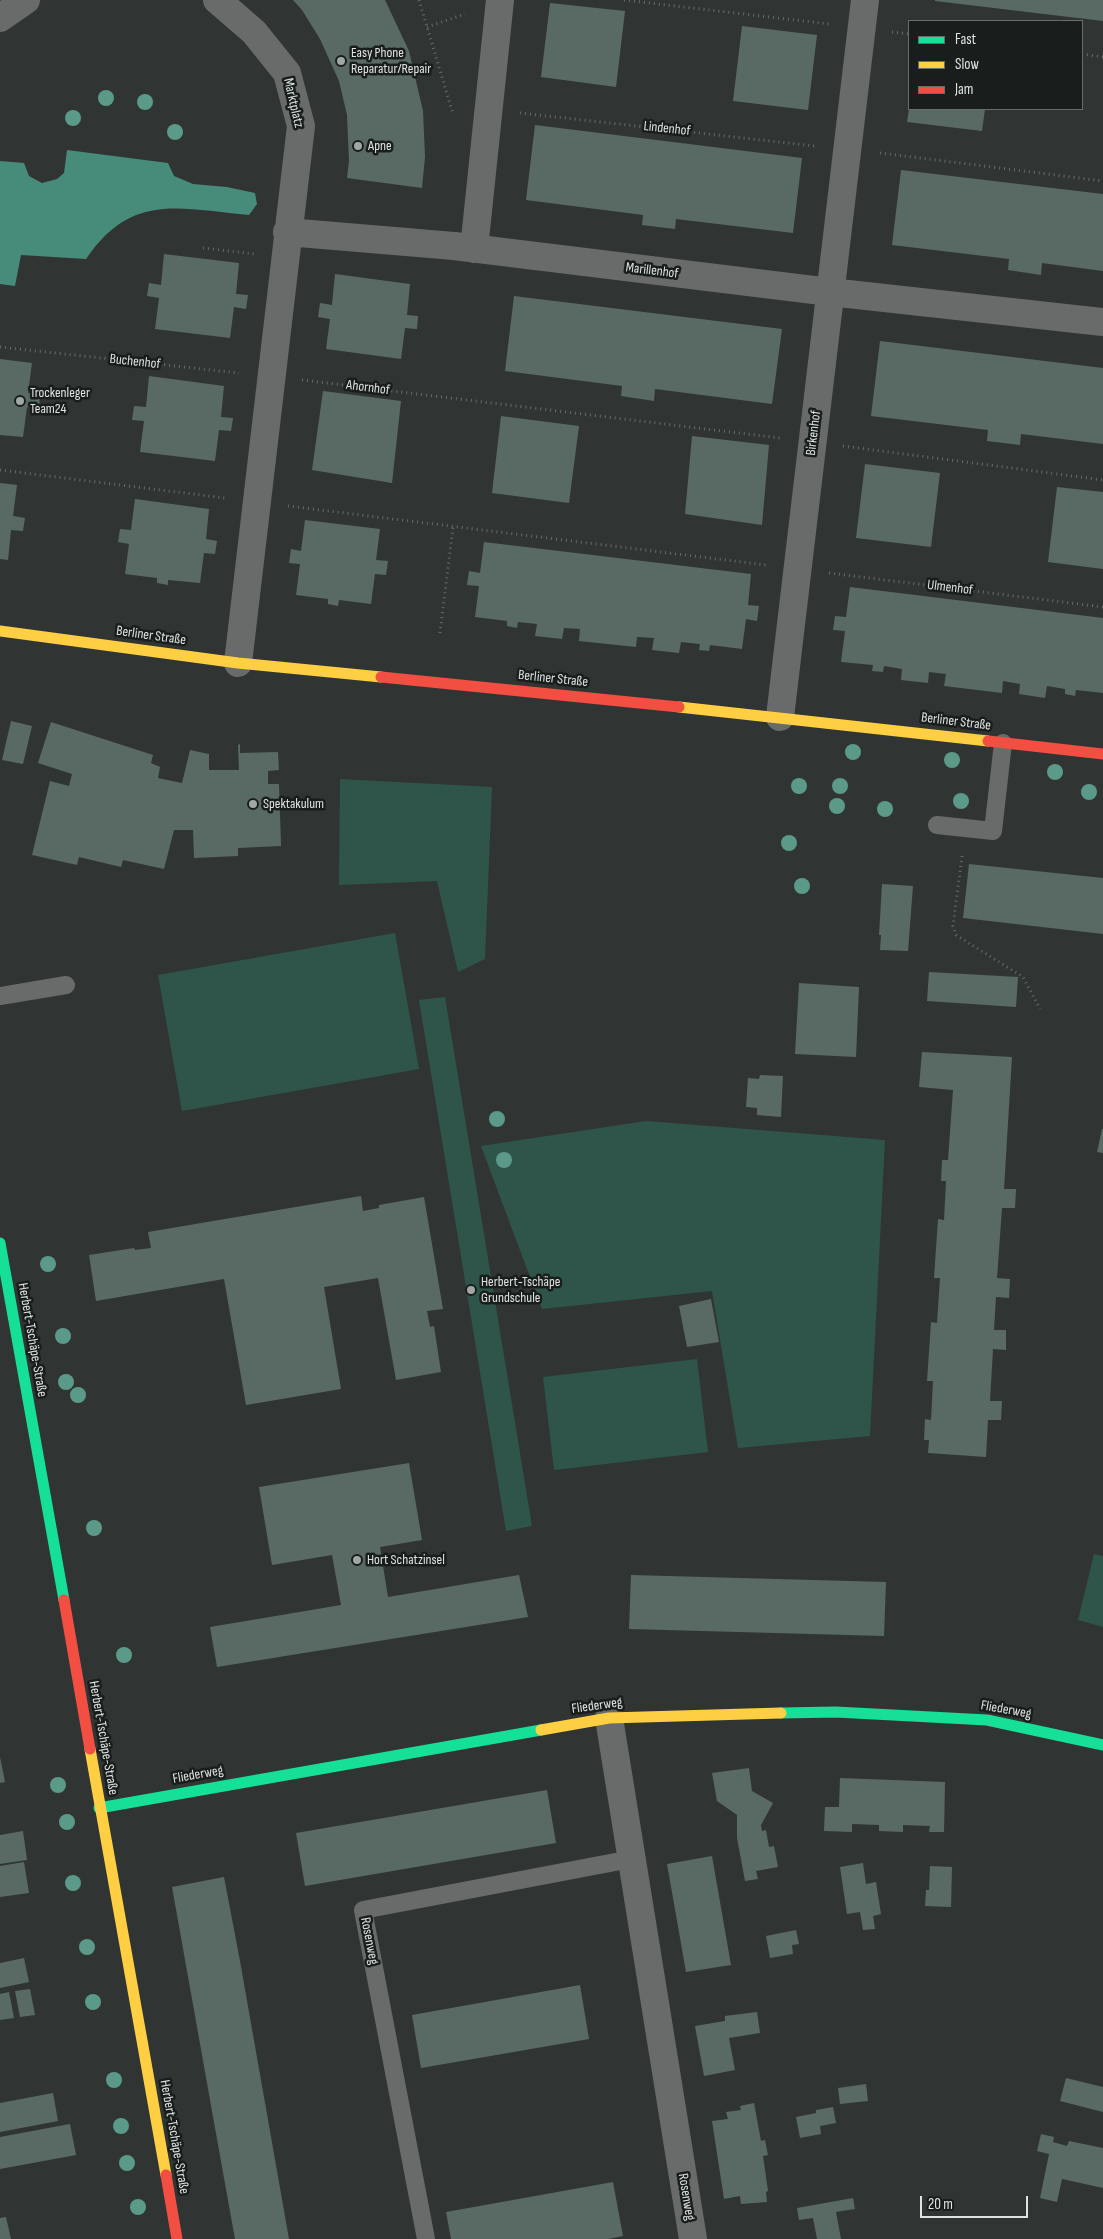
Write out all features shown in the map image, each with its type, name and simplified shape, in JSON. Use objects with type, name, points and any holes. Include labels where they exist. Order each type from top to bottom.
[{"type":"street","points":[[0,18],[26,0]]},
{"type":"street","name":"Marktplatz","points":[[217,0],[254,32],[287,73],[301,126],[286,245]]},
{"type":"street","points":[[238,663],[258,502],[286,245],[474,249],[487,109],[500,0]]},
{"type":"street","name":"Birkenhof","points":[[780,716],[865,0]]},
{"type":"street","name":"Marillenhof","points":[[474,249],[830,292]]},
{"type":"street","points":[[830,292],[1103,322]]},
{"type":"street","name":"Berliner Straße","points":[[0,631],[238,663],[780,716],[1103,754]]},
{"type":"street","name":"Herbert-Tschäpe-Straße","points":[[0,1243],[177,2239]]},
{"type":"street","name":"Fliederweg","points":[[100,1808],[609,1718],[661,1715],[836,1712],[987,1720],[1103,1745]]},
{"type":"street","name":"Rosenweg","points":[[609,1718],[693,2239]]},
{"type":"lane","points":[[937,824],[992,831],[1003,743]]},
{"type":"lane","points":[[0,996],[66,985]]},
{"type":"lane","name":"Rosenweg","points":[[426,2239],[363,1910],[631,1859]]},
{"type":"path","points":[[419,0],[453,114]]},
{"type":"path","points":[[624,0],[862,28]]},
{"type":"path","points":[[1083,54],[1103,56]]},
{"type":"path","name":"Lindenhof","points":[[487,109],[847,149]]},
{"type":"path","points":[[847,149],[1103,182]]},
{"type":"path","points":[[204,248],[286,245]]},
{"type":"path","name":"Buchenhof","points":[[0,347],[271,376]]},
{"type":"path","name":"Ahornhof","points":[[271,376],[812,442]]},
{"type":"path","points":[[812,442],[1103,480]]},
{"type":"path","points":[[0,470],[797,569]]},
{"type":"path","points":[[440,633],[453,527]]},
{"type":"path","name":"Ulmenhof","points":[[797,569],[1103,608]]},
{"type":"path","points":[[966,828],[952,926],[956,935],[1023,977],[1040,1009]]},
{"type":"shaded area","points":[[67,150],[168,163],[174,176],[193,184],[227,187],[255,193],[257,204],[249,215],[179,209],[158,210],[139,214],[121,223],[103,238],[86,259],[21,255],[15,286],[0,284],[0,161],[24,163],[29,176],[42,183],[57,179],[64,173]]},
{"type":"shaded area","points":[[340,779],[492,787],[485,959],[458,972],[437,881],[339,885]]},
{"type":"shaded area","points":[[395,933],[419,1069],[182,1111],[158,975]]},
{"type":"shaded area","points":[[445,997],[532,1526],[506,1531],[419,1000]]},
{"type":"shaded area","points":[[646,1121],[885,1140],[870,1436],[738,1448],[712,1291],[542,1309],[481,1146]]},
{"type":"shaded area","points":[[697,1359],[708,1452],[554,1470],[543,1377]]},
{"type":"shaded area","points":[[1094,1554],[1103,1556],[1103,1627],[1078,1620]]},
{"type":"building","points":[[293,0],[385,0],[409,51],[423,111],[425,157],[422,188],[347,178],[349,161],[347,115],[339,81],[320,39],[302,10]]},
{"type":"building","points":[[1103,0],[1103,21],[935,1]]},
{"type":"building","points":[[550,3],[625,11],[616,87],[541,77]]},
{"type":"building","points":[[742,26],[817,35],[808,110],[733,101]]},
{"type":"building","points":[[909,110],[985,110],[982,131],[907,122]]},
{"type":"building","points":[[535,125],[802,158],[793,233],[676,219],[675,229],[642,225],[643,215],[526,200]]},
{"type":"building","points":[[901,170],[1103,194],[1103,271],[1042,263],[1041,275],[1008,270],[1009,259],[892,245]]},
{"type":"building","points":[[164,254],[239,263],[236,294],[248,295],[246,309],[234,307],[230,338],[155,329],[159,298],[147,296],[149,283],[161,285]]},
{"type":"building","points":[[335,274],[410,284],[407,315],[418,316],[417,329],[405,328],[401,359],[326,349],[330,319],[318,317],[320,303],[332,305]]},
{"type":"building","points":[[514,296],[782,329],[772,404],[655,389],[654,401],[621,396],[622,386],[505,371]]},
{"type":"building","points":[[880,341],[1103,368],[1103,444],[1021,434],[1020,445],[987,441],[988,430],[871,416]]},
{"type":"building","name":"Trockenleger Team24","points":[[0,359],[32,363],[28,393],[40,394],[39,409],[27,407],[23,437],[0,435]]},
{"type":"building","points":[[149,376],[224,386],[221,417],[233,418],[231,431],[219,430],[215,461],[140,452],[144,421],[132,420],[134,406],[146,407]]},
{"type":"building","points":[[323,391],[401,401],[392,483],[312,470]]},
{"type":"building","points":[[501,416],[579,426],[569,503],[492,493]]},
{"type":"building","points":[[692,436],[769,445],[762,525],[685,514]]},
{"type":"building","points":[[865,464],[940,473],[931,547],[856,538]]},
{"type":"building","points":[[0,483],[17,485],[13,516],[25,518],[23,531],[11,530],[8,560],[0,559]]},
{"type":"building","points":[[1057,487],[1103,492],[1103,569],[1048,562]]},
{"type":"building","points":[[135,499],[209,509],[206,539],[217,541],[215,554],[204,553],[200,583],[168,580],[168,585],[157,583],[157,578],[125,574],[129,544],[118,542],[120,529],[131,530]]},
{"type":"building","points":[[305,520],[380,529],[376,560],[388,561],[386,575],[375,574],[371,604],[339,600],[338,606],[328,604],[328,599],[296,595],[300,564],[289,563],[291,549],[301,551]]},
{"type":"building","points":[[484,542],[751,574],[748,605],[759,606],[757,621],[746,619],[742,649],[710,645],[709,651],[699,650],[700,644],[681,642],[679,653],[652,650],[654,638],[637,637],[636,647],[579,641],[580,629],[564,628],[562,639],[535,636],[537,624],[518,622],[517,628],[507,626],[507,621],[475,617],[479,586],[467,585],[469,571],[480,573]]},
{"type":"building","points":[[850,587],[1103,618],[1103,693],[1076,690],[1075,696],[1065,694],[1065,689],[1047,686],[1045,698],[1019,694],[1020,684],[1003,681],[1002,693],[944,686],[946,674],[929,672],[928,683],[901,680],[902,669],[884,666],[883,672],[872,671],[873,665],[841,662],[845,631],[833,630],[835,616],[846,617]]},
{"type":"building","points":[[11,721],[32,726],[23,764],[2,760]]},
{"type":"building","points":[[51,722],[153,755],[151,763],[160,767],[158,778],[182,783],[190,750],[209,754],[209,770],[239,770],[238,745],[240,744],[240,753],[278,752],[279,770],[268,771],[268,784],[279,784],[281,846],[238,848],[238,856],[194,858],[193,830],[174,830],[164,869],[123,860],[121,867],[79,857],[77,865],[32,855],[50,781],[69,786],[72,774],[38,763]]},
{"type":"building","points":[[969,864],[1103,878],[1103,934],[963,918]]},
{"type":"building","points":[[882,884],[913,886],[908,951],[880,950]]},
{"type":"building","points":[[929,972],[1018,977],[1016,1007],[927,1001]]},
{"type":"building","points":[[799,983],[859,987],[856,1057],[795,1054]]},
{"type":"building","points":[[922,1052],[1012,1057],[1004,1189],[1016,1189],[1015,1208],[1002,1208],[997,1278],[1010,1279],[1009,1298],[996,1297],[994,1330],[1006,1330],[1006,1350],[993,1349],[990,1401],[1002,1401],[1001,1420],[988,1420],[986,1457],[928,1453],[929,1440],[924,1440],[925,1419],[931,1420],[933,1381],[927,1381],[931,1322],[937,1323],[940,1278],[934,1278],[938,1219],[944,1220],[946,1181],[941,1181],[942,1160],[948,1160],[953,1090],[919,1087]]},
{"type":"building","points":[[760,1075],[783,1076],[781,1117],[757,1115],[757,1108],[746,1107],[748,1078],[759,1079]]},
{"type":"building","points":[[1103,1129],[1103,1153],[1097,1152]]},
{"type":"building","points":[[361,1196],[363,1211],[379,1208],[379,1205],[424,1197],[443,1309],[427,1311],[430,1327],[434,1326],[441,1372],[396,1380],[378,1278],[324,1287],[341,1389],[246,1405],[224,1279],[96,1301],[89,1255],[134,1248],[135,1250],[151,1248],[148,1232]]},
{"type":"building","points":[[711,1299],[719,1342],[687,1347],[679,1306]]},
{"type":"building","name":"Hort Schatzinsel","points":[[409,1463],[422,1540],[380,1547],[388,1597],[519,1575],[528,1617],[217,1667],[210,1627],[341,1605],[332,1555],[272,1565],[259,1487]]},
{"type":"building","points":[[631,1575],[886,1582],[884,1636],[629,1629]]},
{"type":"building","points":[[0,1757],[5,1782],[0,1783]]},
{"type":"building","points":[[749,1768],[752,1791],[773,1803],[761,1825],[762,1831],[766,1830],[769,1847],[774,1846],[778,1867],[756,1871],[758,1879],[745,1881],[737,1838],[737,1815],[717,1801],[712,1773]]},
{"type":"building","points":[[840,1778],[945,1782],[944,1832],[929,1832],[930,1826],[903,1825],[903,1832],[879,1831],[879,1825],[852,1824],[852,1832],[824,1831],[825,1807],[839,1807]]},
{"type":"building","points":[[547,1790],[556,1843],[305,1886],[296,1833]]},
{"type":"building","points":[[23,1831],[27,1860],[0,1864],[0,1835]]},
{"type":"building","points":[[712,1856],[731,1965],[686,1972],[667,1864]]},
{"type":"building","points":[[24,1862],[29,1893],[0,1897],[0,1866]]},
{"type":"building","points":[[863,1863],[866,1884],[876,1882],[881,1914],[873,1916],[875,1929],[863,1930],[860,1912],[847,1914],[840,1867]]},
{"type":"building","points":[[930,1866],[952,1867],[951,1907],[925,1906],[926,1890],[929,1890]]},
{"type":"building","points":[[224,1877],[289,2239],[235,2239],[222,2167],[172,1887]]},
{"type":"building","points":[[796,1930],[799,1944],[792,1945],[793,1954],[770,1958],[766,1936]]},
{"type":"building","points":[[24,1958],[29,1982],[0,1988],[0,1963]]},
{"type":"building","points":[[580,1985],[589,2039],[421,2068],[412,2015]]},
{"type":"building","points":[[30,1989],[35,2015],[20,2017],[15,1991]]},
{"type":"building","points":[[9,1992],[14,2018],[0,2020],[0,1994]]},
{"type":"building","points":[[757,2012],[760,2033],[729,2038],[735,2070],[704,2076],[695,2026],[725,2021],[725,2016]]},
{"type":"building","points":[[1066,2078],[1103,2087],[1103,2112],[1060,2101]]},
{"type":"building","points":[[866,2084],[868,2101],[840,2104],[838,2088]]},
{"type":"building","points":[[53,2093],[58,2121],[0,2132],[0,2103]]},
{"type":"building","points":[[754,2103],[761,2141],[765,2140],[768,2155],[763,2156],[768,2191],[766,2192],[767,2202],[741,2204],[740,2196],[724,2199],[712,2121],[728,2119],[726,2112],[741,2110],[740,2106]]},
{"type":"building","points":[[833,2107],[836,2123],[820,2126],[821,2134],[800,2138],[796,2117],[816,2113],[816,2110]]},
{"type":"building","points":[[70,2124],[76,2155],[0,2169],[0,2137]]},
{"type":"building","points":[[1041,2134],[1054,2137],[1053,2142],[1067,2146],[1069,2141],[1103,2148],[1103,2188],[1062,2179],[1057,2202],[1040,2198],[1049,2154],[1037,2151]]},
{"type":"building","points":[[613,2182],[623,2236],[608,2239],[451,2239],[446,2212]]},
{"type":"building","points":[[853,2198],[855,2209],[836,2212],[841,2239],[817,2239],[813,2218],[799,2220],[797,2208]]},
{"type":"building","points":[[6,2217],[11,2239],[0,2239],[0,2218]]},
{"type":"traffic: fast","points":[[0,1243],[64,1600]]},
{"type":"traffic: fast","points":[[781,1713],[836,1712],[987,1720],[1103,1745]]},
{"type":"traffic: fast","points":[[99,1808],[541,1730]]},
{"type":"traffic: slow","points":[[0,631],[238,663],[381,677]]},
{"type":"traffic: slow","points":[[679,707],[988,741]]},
{"type":"traffic: slow","points":[[541,1730],[609,1718],[781,1713]]},
{"type":"traffic: slow","points":[[90,1749],[166,2175]]},
{"type":"traffic: jam","points":[[381,677],[679,707]]},
{"type":"traffic: jam","points":[[988,741],[1103,754]]},
{"type":"traffic: jam","points":[[64,1600],[90,1749]]},
{"type":"traffic: jam","points":[[166,2175],[177,2239]]},
{"type":"place","name":"Easy Phone Reparatur/Repair","points":[[341,61]]},
{"type":"place","name":"Apne","points":[[358,146]]},
{"type":"place","name":"Trockenleger Team24","points":[[20,401]]},
{"type":"place","name":"Spektakulum","points":[[253,804]]},
{"type":"place","name":"Herbert-Tschäpe Grundschule","points":[[471,1290]]},
{"type":"place","name":"Hort Schatzinsel","points":[[357,1560]]}]
